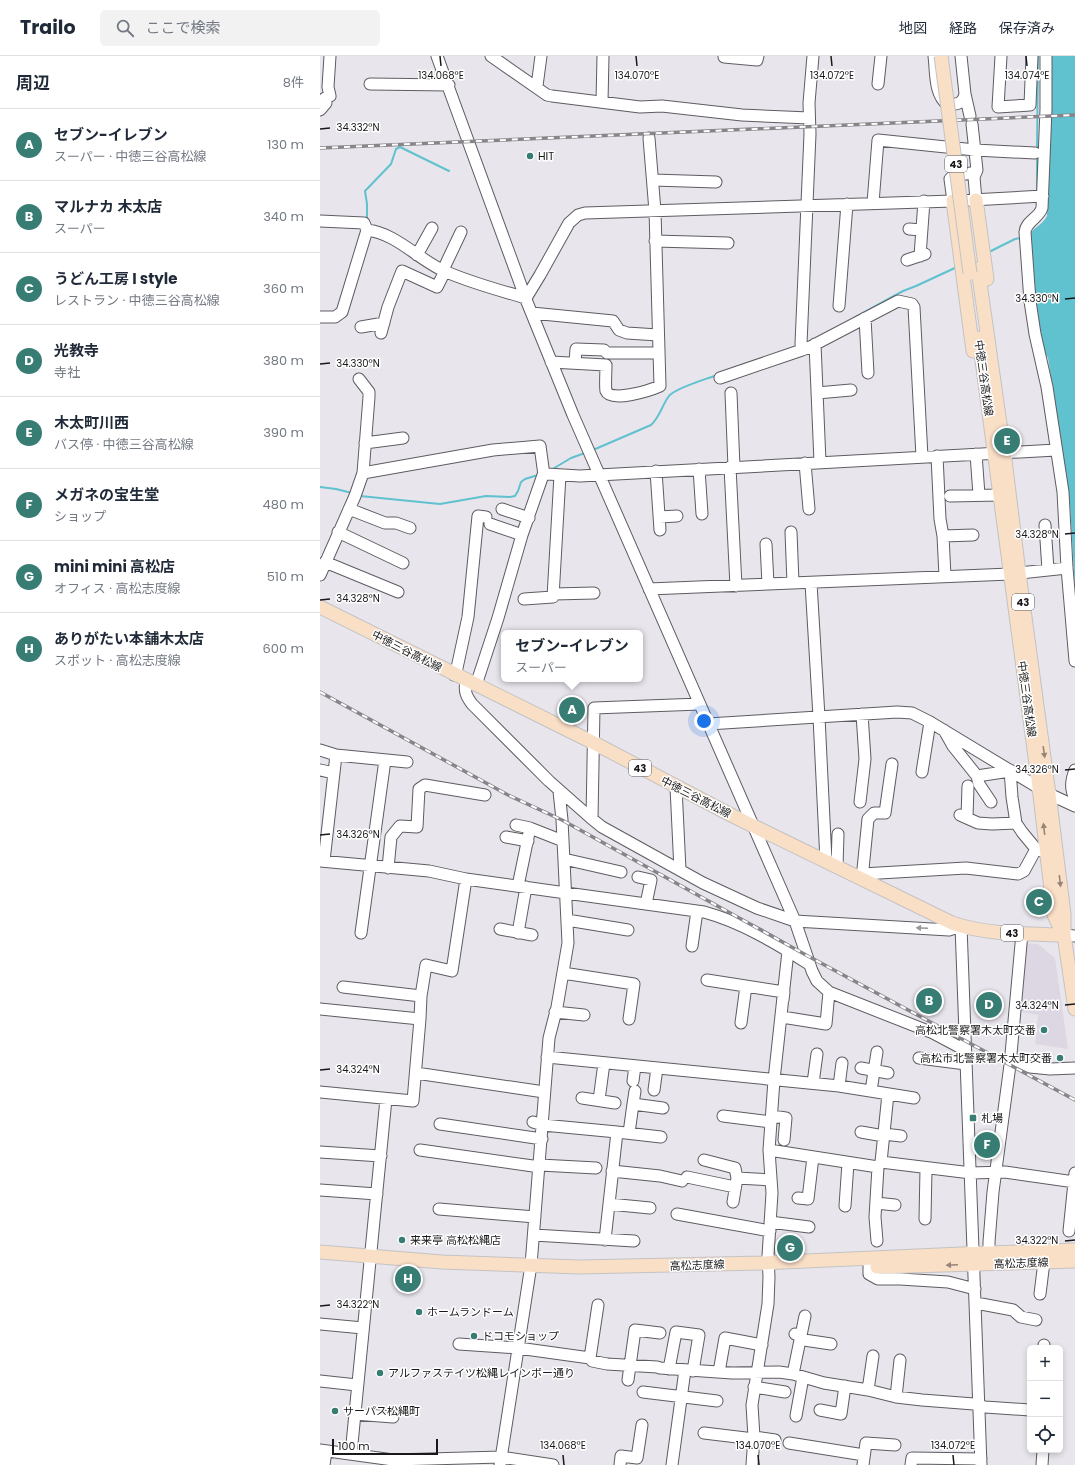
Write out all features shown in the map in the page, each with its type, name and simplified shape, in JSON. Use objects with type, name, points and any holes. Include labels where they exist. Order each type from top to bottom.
[{"type":"main road","name":"中徳三谷高松線","points":[[941,56],[1000,452],[1014,574],[1044,791],[1069,936],[1075,1009]]},
{"type":"main road","name":"中徳三谷高松線","points":[[950,56],[974,271]]},
{"type":"main road","points":[[976,200],[995,339],[998,372],[991,394]]},
{"type":"main road","points":[[954,201],[974,360],[991,394]]},
{"type":"main road","name":"中徳三谷高松線","points":[[1000,452],[1000,495],[1014,574]]},
{"type":"main road","name":"中徳三谷高松線","points":[[320,607],[594,743],[676,787],[831,864],[862,877],[961,926],[990,931],[1069,936]]},
{"type":"main road","name":"中徳三谷高松線","points":[[1044,791],[1042,851],[1054,915],[1069,936]]},
{"type":"main road","name":"高松志度線","points":[[769,1266],[869,1267],[974,1259],[990,1253],[1075,1250]]},
{"type":"main road","name":"高松志度線","points":[[320,1252],[370,1261]]},
{"type":"main road","name":"高松志度線","points":[[320,1260],[370,1261],[625,1275],[769,1266],[974,1259],[1044,1262],[1075,1261]]},
{"type":"street","points":[[320,110],[326,103],[325,98],[330,96],[328,87],[330,56]]},
{"type":"street","points":[[437,56],[551,362],[794,921],[809,964],[817,981],[829,992],[933,1033],[965,1050]]},
{"type":"street","points":[[491,56],[552,96],[640,107],[668,107],[749,116],[809,118]]},
{"type":"street","points":[[537,86],[542,56]]},
{"type":"street","points":[[602,102],[603,56]]},
{"type":"street","points":[[724,57],[757,60],[758,56]]},
{"type":"street","points":[[802,350],[801,344],[810,134],[809,90],[812,56]]},
{"type":"street","points":[[878,84],[881,56]]},
{"type":"street","points":[[934,56],[939,95],[942,101],[948,105],[961,103],[964,100],[965,94]]},
{"type":"street","points":[[961,56],[965,94],[971,120],[975,150],[976,170],[974,178],[976,200]]},
{"type":"street","points":[[1001,56],[998,107],[1030,106],[1032,56]]},
{"type":"street","points":[[1046,56],[1043,196],[1040,212],[1027,224],[1025,232],[1030,302],[1035,334],[1047,387],[1065,511],[1067,568],[1075,661]]},
{"type":"street","points":[[370,84],[449,86]]},
{"type":"street","points":[[606,353],[606,391],[609,395],[616,397],[651,390],[660,386],[655,211],[649,138]]},
{"type":"street","points":[[873,203],[878,140],[975,150],[1035,153]]},
{"type":"street","points":[[954,201],[950,179],[953,176],[971,174],[974,178]]},
{"type":"street","points":[[653,180],[716,182]]},
{"type":"street","points":[[526,298],[569,223],[578,215],[585,213],[954,201],[1043,196]]},
{"type":"street","points":[[907,260],[922,255],[924,201]]},
{"type":"street","points":[[839,306],[847,204]]},
{"type":"street","points":[[320,221],[364,223],[367,230],[342,312],[335,317],[320,317]]},
{"type":"street","points":[[417,255],[432,228]]},
{"type":"street","points":[[909,229],[922,230]]},
{"type":"street","points":[[367,230],[375,231],[392,239],[444,270],[497,290],[526,298]]},
{"type":"street","points":[[361,327],[382,328],[388,307],[402,271],[437,287],[461,232]]},
{"type":"street","points":[[656,241],[728,243]]},
{"type":"street","points":[[720,378],[802,350],[898,301],[908,302],[914,307],[922,457]]},
{"type":"street","points":[[532,313],[613,321],[620,330],[627,333],[658,335]]},
{"type":"street","points":[[865,318],[868,373]]},
{"type":"street","points":[[815,344],[820,462]]},
{"type":"street","points":[[575,363],[576,349],[604,350],[606,353],[659,354]]},
{"type":"street","points":[[551,362],[606,366]]},
{"type":"street","points":[[320,575],[349,509],[362,473],[368,392],[359,379]]},
{"type":"street","points":[[817,393],[851,390]]},
{"type":"street","points":[[731,393],[736,586]]},
{"type":"street","points":[[365,443],[403,438]]},
{"type":"street","points":[[362,473],[493,450],[540,446],[544,475],[522,535],[498,618],[465,680],[464,689],[466,696],[472,704],[559,791],[592,820],[703,883],[758,908],[794,921],[949,930],[961,926],[976,1289],[981,1462],[912,1458],[911,1465]]},
{"type":"street","points":[[544,475],[560,474],[580,476],[1056,450]]},
{"type":"street","points":[[976,454],[980,495]]},
{"type":"street","points":[[937,456],[945,576]]},
{"type":"street","points":[[805,463],[809,508]]},
{"type":"street","points":[[699,469],[702,514]]},
{"type":"street","points":[[656,471],[660,530]]},
{"type":"street","points":[[524,599],[553,598],[560,474]]},
{"type":"street","points":[[950,496],[1000,495]]},
{"type":"street","points":[[349,509],[385,523],[396,523],[410,528]]},
{"type":"street","points":[[502,509],[529,518]]},
{"type":"street","points":[[465,680],[457,668],[468,617],[478,516],[522,535]]},
{"type":"street","points":[[659,517],[677,516]]},
{"type":"street","points":[[1046,524],[1048,570]]},
{"type":"street","points":[[338,532],[403,563]]},
{"type":"street","points":[[791,532],[793,583]]},
{"type":"street","points":[[943,536],[973,535]]},
{"type":"street","points":[[766,544],[768,584]]},
{"type":"street","points":[[325,562],[398,592]]},
{"type":"street","points":[[649,589],[1014,574],[1067,568]]},
{"type":"street","points":[[811,583],[819,717],[831,864]]},
{"type":"street","points":[[554,594],[594,592]]},
{"type":"street","points":[[592,820],[594,708],[700,704]]},
{"type":"street","points":[[708,724],[862,714],[912,713],[944,730],[1044,791],[1075,806]]},
{"type":"street","points":[[860,802],[865,759],[862,714]]},
{"type":"street","points":[[922,772],[930,722]]},
{"type":"street","points":[[944,730],[953,746],[977,776],[979,784],[991,802]]},
{"type":"street","points":[[320,750],[336,755],[407,762]]},
{"type":"street","points":[[336,755],[334,773],[325,799],[322,861],[429,871],[466,879],[566,894],[697,911],[724,917],[788,951],[809,964]]},
{"type":"street","points":[[361,933],[385,760]]},
{"type":"street","points":[[892,764],[885,813],[874,813],[868,819],[862,877],[966,868],[1018,874],[1024,871],[1042,851],[1022,832],[1016,823],[1010,770]]},
{"type":"street","points":[[320,770],[334,773]]},
{"type":"street","points":[[977,776],[1010,770]]},
{"type":"street","points":[[1075,770],[1071,785],[1075,799]]},
{"type":"street","points":[[388,868],[391,837],[400,826],[417,827],[419,789],[425,786],[484,795]]},
{"type":"street","points":[[968,786],[963,817],[978,823],[1016,823]]},
{"type":"street","points":[[676,787],[680,870]]},
{"type":"street","points":[[501,1461],[516,1373],[518,1348],[534,1235],[542,1139],[538,1124],[544,1092],[548,1038],[555,1012],[568,943],[559,791]]},
{"type":"street","points":[[516,825],[530,828],[563,841]]},
{"type":"street","points":[[518,933],[522,887],[530,828]]},
{"type":"street","points":[[831,864],[838,834]]},
{"type":"street","points":[[506,837],[528,841]]},
{"type":"street","points":[[564,860],[621,872]]},
{"type":"street","points":[[638,877],[651,880],[646,904]]},
{"type":"street","points":[[320,1092],[413,1101],[421,996],[426,965],[452,971],[466,879]]},
{"type":"street","points":[[692,946],[697,911]]},
{"type":"street","points":[[567,920],[628,930]]},
{"type":"street","points":[[500,929],[532,935]]},
{"type":"street","points":[[990,1253],[989,1242],[996,1172],[1011,1058],[1022,933]]},
{"type":"street","points":[[752,1465],[754,1438],[752,1410],[754,1387],[768,1304],[772,1193],[769,1150],[771,1119],[788,951]]},
{"type":"street","points":[[563,973],[634,984],[629,1019]]},
{"type":"street","points":[[707,980],[784,992]]},
{"type":"street","points":[[741,1023],[746,986]]},
{"type":"street","points":[[343,987],[421,996]]},
{"type":"street","points":[[779,1038],[784,992]]},
{"type":"street","points":[[782,1017],[826,1024],[829,992]]},
{"type":"street","points":[[320,1009],[420,1019]]},
{"type":"street","points":[[555,1012],[584,1014]]},
{"type":"street","points":[[871,1091],[876,1052]]},
{"type":"street","points":[[813,1084],[817,1054]]},
{"type":"street","points":[[547,1057],[839,1086],[914,1098]]},
{"type":"street","points":[[919,1058],[966,1064]]},
{"type":"street","points":[[1011,1058],[1030,1067],[1050,1069],[1075,1068]]},
{"type":"street","points":[[599,1100],[604,1062]]},
{"type":"street","points":[[839,1086],[842,1063]]},
{"type":"street","points":[[629,1133],[633,1104],[635,1066]]},
{"type":"street","points":[[654,1090],[657,1068]]},
{"type":"street","points":[[861,1068],[888,1074]]},
{"type":"street","points":[[416,1072],[544,1092]]},
{"type":"street","points":[[877,1241],[876,1203],[888,1094]]},
{"type":"street","points":[[582,1098],[615,1103]]},
{"type":"street","points":[[355,1458],[354,1414],[378,1194],[386,1099]]},
{"type":"street","points":[[633,1104],[663,1108]]},
{"type":"street","points":[[724,1116],[771,1119],[786,1118],[784,1140]]},
{"type":"street","points":[[440,1124],[542,1139]]},
{"type":"street","points":[[538,1124],[661,1137]]},
{"type":"street","points":[[606,1240],[616,1132]]},
{"type":"street","points":[[861,1132],[901,1136]]},
{"type":"street","points":[[420,1150],[540,1166],[596,1168]]},
{"type":"street","points":[[769,1150],[848,1163],[926,1168],[971,1173],[996,1172],[1075,1181]]},
{"type":"street","points":[[320,1152],[381,1156]]},
{"type":"street","points":[[798,1198],[808,1200],[813,1157]]},
{"type":"street","points":[[704,1160],[735,1168],[736,1183],[733,1202]]},
{"type":"street","points":[[844,1206],[848,1163]]},
{"type":"street","points":[[925,1219],[926,1168]]},
{"type":"street","points":[[612,1171],[736,1183],[771,1180]]},
{"type":"street","points":[[1069,1231],[1075,1173]]},
{"type":"street","points":[[320,1190],[378,1194]]},
{"type":"street","points":[[876,1203],[896,1205]]},
{"type":"street","points":[[609,1204],[650,1208]]},
{"type":"street","points":[[439,1209],[535,1217]]},
{"type":"street","points":[[677,1214],[770,1226],[809,1227]]},
{"type":"street","points":[[534,1235],[634,1241]]},
{"type":"street","points":[[1040,1294],[1044,1262]]},
{"type":"street","points":[[869,1267],[869,1274],[878,1279],[948,1282],[976,1289]]},
{"type":"street","points":[[976,1303],[1013,1310],[1021,1317],[1036,1320]]},
{"type":"street","points":[[590,1358],[598,1305]]},
{"type":"street","points":[[796,1416],[798,1335],[805,1316]]},
{"type":"street","points":[[320,1324],[363,1328]]},
{"type":"street","points":[[628,1380],[635,1330],[660,1333]]},
{"type":"street","points":[[669,1369],[676,1332],[699,1335],[682,1396],[672,1465]]},
{"type":"street","points":[[798,1335],[804,1340],[831,1344]]},
{"type":"street","points":[[719,1372],[725,1338],[762,1344]]},
{"type":"street","points":[[459,1344],[518,1348],[590,1358],[592,1362],[607,1364],[719,1372],[779,1372],[798,1375],[824,1383],[896,1396],[1027,1410]]},
{"type":"street","points":[[868,1390],[872,1356]]},
{"type":"street","points":[[896,1396],[900,1360]]},
{"type":"street","points":[[320,1381],[357,1385]]},
{"type":"street","points":[[820,1410],[841,1414],[845,1386]]},
{"type":"street","points":[[754,1387],[785,1392]]},
{"type":"street","points":[[643,1392],[717,1401]]},
{"type":"street","points":[[354,1414],[393,1417]]},
{"type":"street","points":[[620,1465],[621,1456],[637,1458],[642,1425]]},
{"type":"street","points":[[704,1433],[775,1440]]},
{"type":"street","points":[[790,1443],[864,1460],[866,1443],[896,1445]]},
{"type":"street","points":[[324,1465],[323,1450],[355,1458],[393,1462],[501,1461],[554,1465]]},
{"type":"street","points":[[1042,1465],[1043,1453]]},
{"type":"shaded area","points":[[1022,943],[1038,944],[1055,958],[1068,1049],[1035,1044],[1038,1015],[1016,1011]]},
{"type":"water","points":[[1050,56],[1075,56],[1075,591],[1070,503],[1048,358],[1040,344],[1030,235],[1031,232],[1043,222],[1047,216]]},
{"type":"waterway","points":[[1037,149],[1038,56]]},
{"type":"waterway","points":[[367,220],[365,191],[391,164],[396,149],[400,147],[449,171]]},
{"type":"waterway","points":[[1037,157],[1037,193]]},
{"type":"waterway","points":[[989,252],[1015,239],[1021,238]]},
{"type":"waterway","points":[[854,318],[903,291],[957,267]]},
{"type":"waterway","points":[[593,450],[651,425],[672,393],[717,375]]},
{"type":"waterway","points":[[551,470],[571,458],[585,453]]},
{"type":"waterway","points":[[360,496],[440,504],[486,496],[510,497],[515,496],[521,482],[525,479],[538,475]]},
{"type":"waterway","points":[[320,487],[352,493]]},
{"type":"railway","points":[[320,148],[1075,115]]},
{"type":"railway","points":[[320,692],[508,795],[562,820],[806,955],[1075,1100]]},
{"type":"place","name":"HIT","points":[[530,156]]},
{"type":"place","name":"木太町川西","points":[[1007,441]]},
{"type":"place","name":"セブン-イレブン","points":[[572,710]]},
{"type":"place","name":"うどん工房 I style","points":[[1039,902]]},
{"type":"place","name":"マルナカ 木太店","points":[[929,1001]]},
{"type":"place","name":"光教寺","points":[[989,1005]]},
{"type":"place","name":"高松北警察署木太町交番","points":[[1044,1030]]},
{"type":"place","name":"高松市北警察署木太町交番","points":[[1060,1058]]},
{"type":"place","name":"札場","points":[[973,1118]]},
{"type":"place","name":"メガネの宝生堂","points":[[987,1145]]},
{"type":"place","name":"来来亭 高松松縄店","points":[[402,1240]]},
{"type":"place","name":"mini mini 高松店","points":[[790,1248]]},
{"type":"place","name":"ありがたい本舗木太店","points":[[408,1279]]},
{"type":"place","name":"ホームランドーム","points":[[419,1312]]},
{"type":"place","name":"ドコモショップ","points":[[474,1336]]},
{"type":"place","name":"アルファステイツ松縄レインボー通り","points":[[380,1373]]},
{"type":"place","name":"サーパス松縄町","points":[[335,1411]]}]
